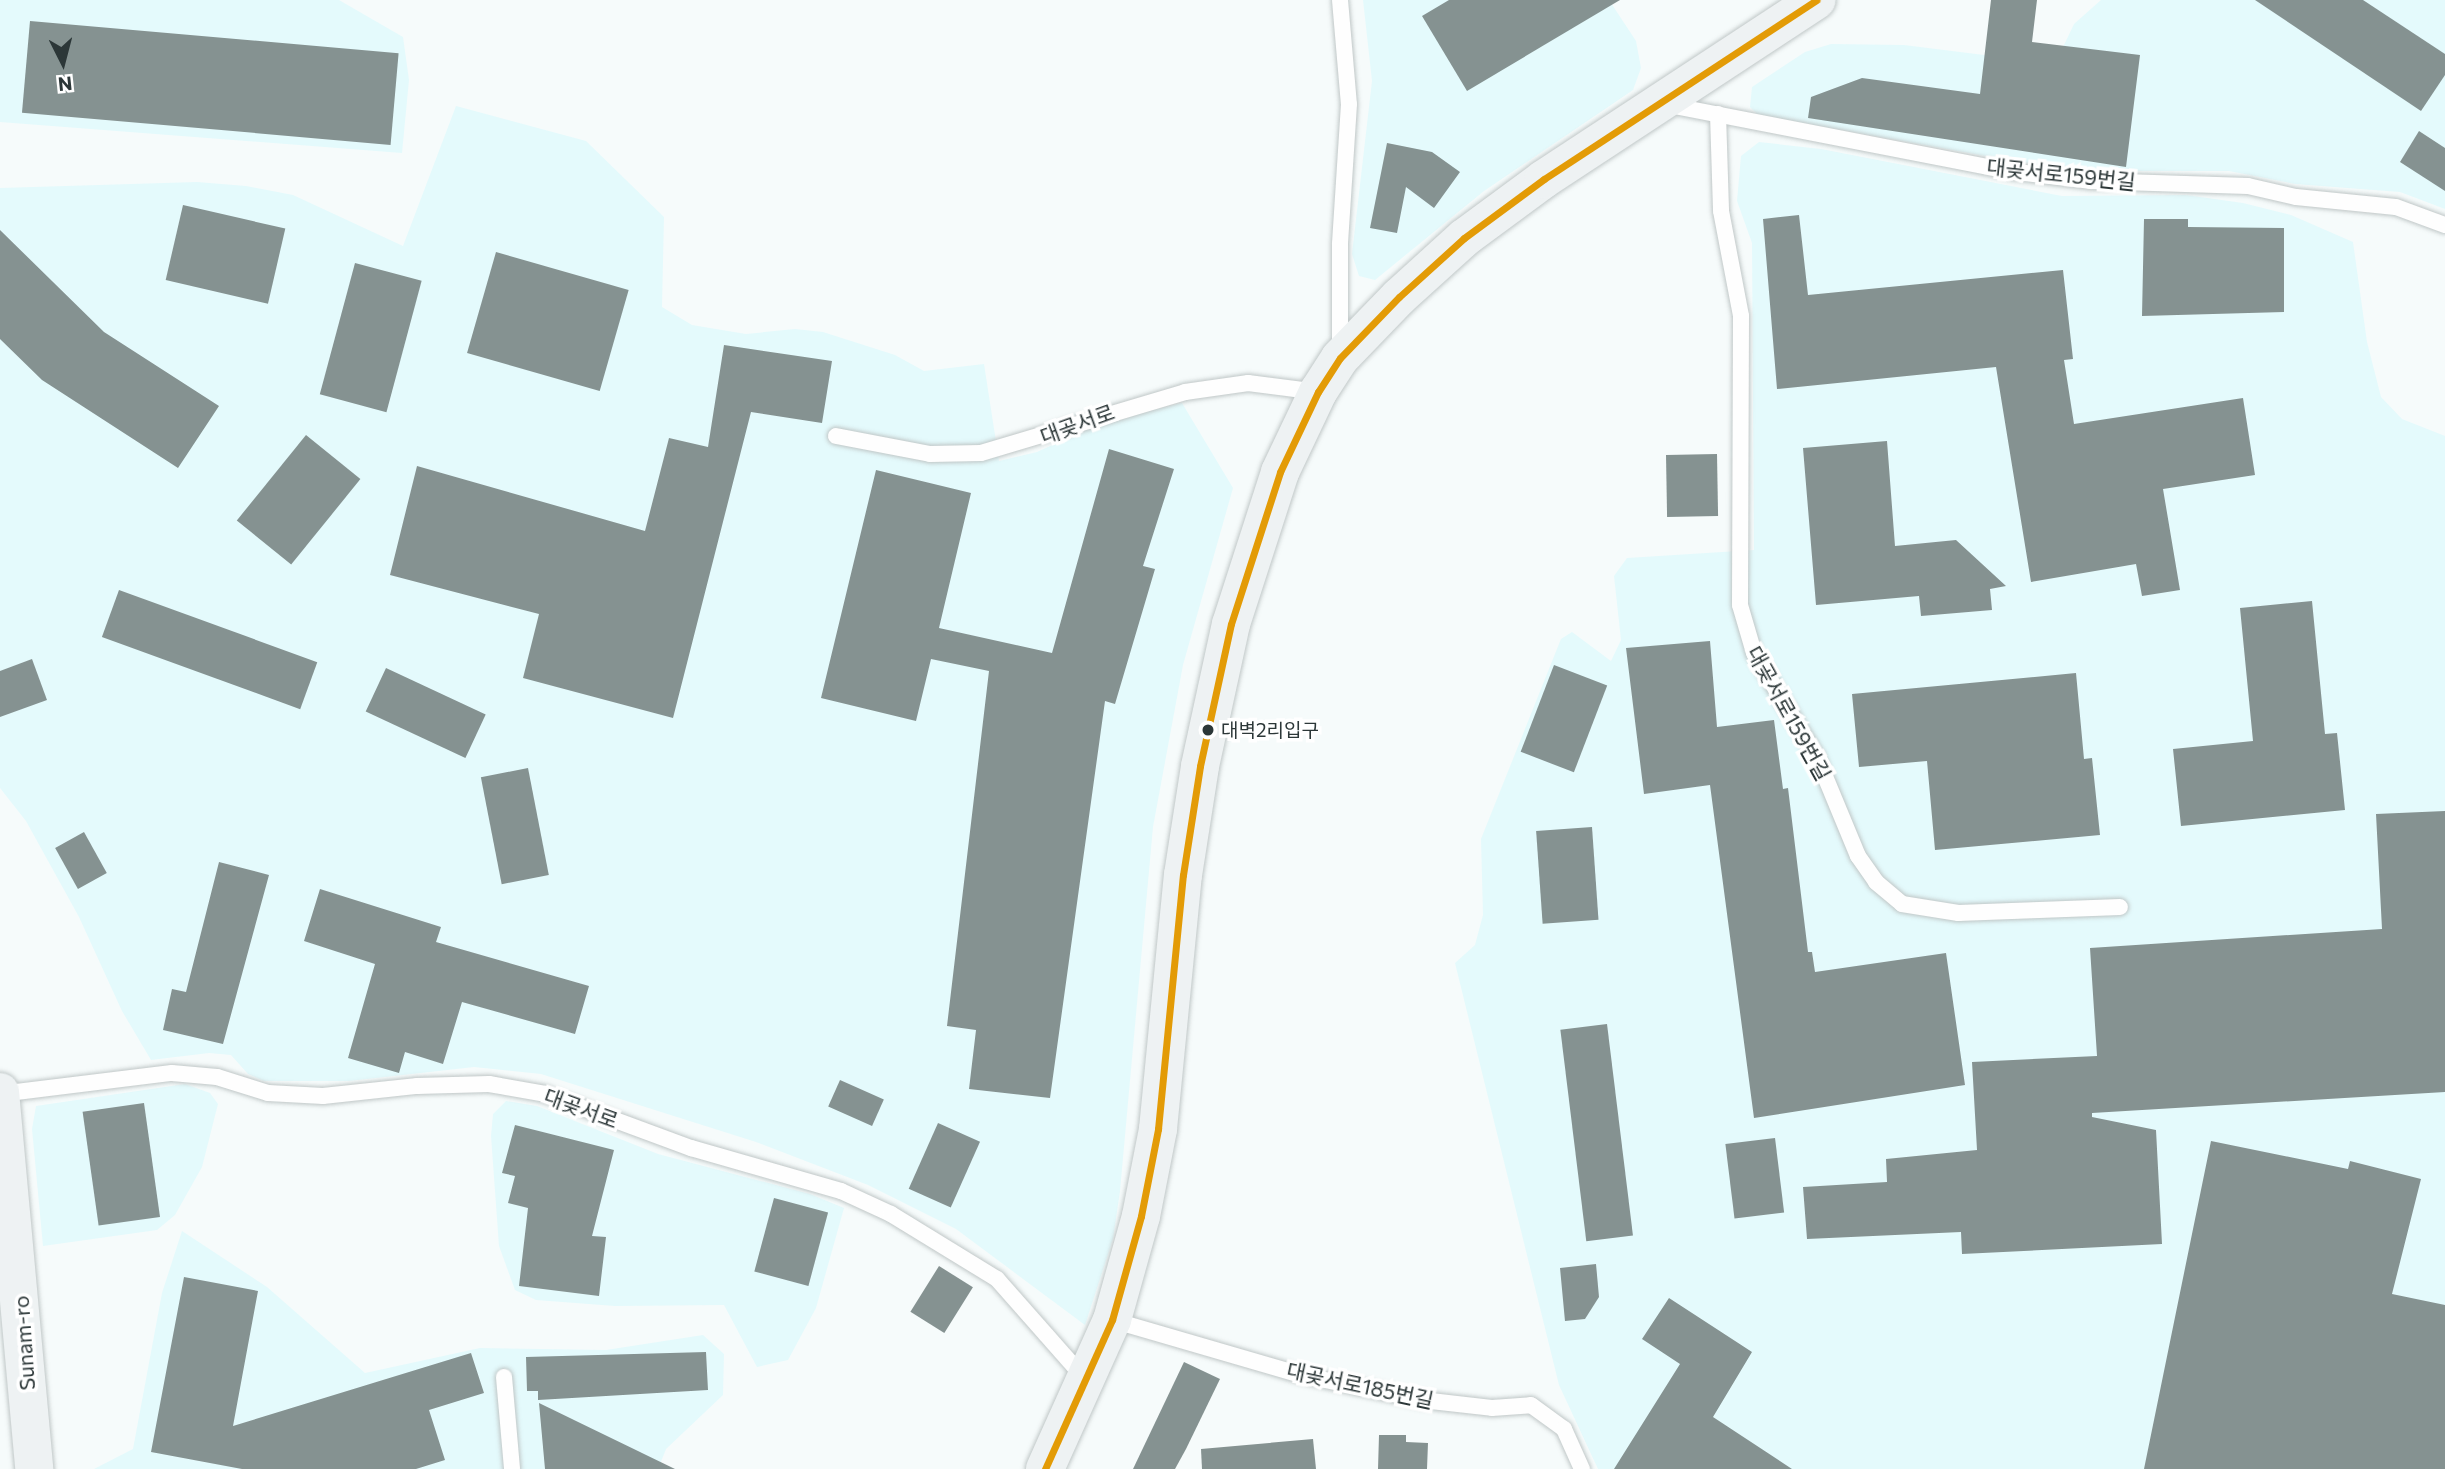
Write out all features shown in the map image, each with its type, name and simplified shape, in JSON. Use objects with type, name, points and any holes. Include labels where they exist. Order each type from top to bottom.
[{"type":"street","points":[[1045,1469],[1088,1382],[1112,1320],[1141,1216],[1158,1129],[1183,875],[1200,766],[1231,624],[1280,472],[1318,391],[1340,358],[1399,297],[1464,238],[1660,103],[1817,0]]},
{"type":"street","name":"Sunam-ro","points":[[0,1093],[34,1469]]},
{"type":"lane","points":[[1340,0],[1349,104],[1340,246],[1340,358]]},
{"type":"lane","name":"대곶서로159번길","points":[[1660,103],[2009,171],[2091,181],[2248,186],[2296,197],[2396,207],[2445,225]]},
{"type":"lane","name":"대곶서로159번길","points":[[1718,114],[1721,211],[1741,316],[1740,606],[1754,653],[1817,757],[1858,856],[1876,882],[1902,904],[1958,913],[2120,907]]},
{"type":"lane","name":"대곶서로","points":[[835,436],[930,454],[981,453],[1185,391],[1248,383],[1318,391]]},
{"type":"lane","name":"대곶서로","points":[[0,1093],[172,1073],[217,1077],[268,1093],[295,1095],[489,1084],[545,1094],[691,1148],[841,1191],[891,1214],[997,1279],[1088,1382]]},
{"type":"lane","name":"대곶서로185번길","points":[[1112,1320],[1301,1375],[1422,1400],[1492,1408],[1531,1405],[1564,1429],[1582,1469]]},
{"type":"lane","points":[[503,1377],[512,1469]]},
{"type":"shaded area","points":[[0,0],[339,0],[403,37],[409,80],[402,153],[0,122]]},
{"type":"shaded area","points":[[1363,0],[1609,0],[1636,41],[1641,68],[1633,90],[1484,191],[1375,280],[1359,276],[1352,254],[1372,81]]},
{"type":"shaded area","points":[[2101,0],[2445,0],[2445,209],[2400,192],[2295,184],[2229,171],[2094,171],[2013,161],[1758,115],[1750,107],[1752,87],[1805,52],[1831,44],[1904,45],[2055,64],[2074,24]]},
{"type":"shaded area","points":[[456,106],[586,141],[664,217],[662,307],[692,325],[746,334],[795,329],[823,332],[895,355],[924,371],[984,364],[999,461],[1037,452],[1103,422],[1182,403],[1233,488],[1183,665],[1153,827],[1120,1191],[1113,1239],[1085,1325],[956,1229],[868,1185],[756,1142],[541,1074],[474,1067],[349,1081],[264,1081],[248,1074],[231,1055],[209,1053],[151,1060],[122,1011],[79,917],[26,821],[0,788],[0,188],[197,182],[246,186],[293,195],[403,246]]},
{"type":"shaded area","points":[[1759,142],[1821,149],[2062,196],[2186,195],[2243,203],[2291,215],[2353,242],[2367,342],[2381,397],[2402,419],[2445,436],[2445,1469],[1598,1469],[1559,1385],[1455,963],[1475,945],[1483,915],[1481,839],[1561,639],[1572,632],[1611,661],[1621,640],[1614,576],[1627,558],[1754,550],[1752,243],[1737,201],[1741,156]]},
{"type":"shaded area","points":[[185,1084],[210,1093],[218,1104],[202,1167],[175,1215],[157,1230],[43,1246],[32,1129],[36,1106]]},
{"type":"shaded area","points":[[506,1101],[537,1106],[658,1154],[810,1194],[844,1208],[816,1308],[788,1360],[757,1367],[724,1305],[615,1306],[536,1300],[515,1290],[499,1246],[491,1136],[493,1114]]},
{"type":"shaded area","points":[[182,1231],[267,1287],[365,1373],[480,1348],[606,1350],[703,1335],[724,1354],[723,1395],[666,1449],[658,1469],[94,1469],[133,1449],[162,1293]]},
{"type":"building","points":[[1449,0],[1620,0],[1467,91],[1422,16]]},
{"type":"building","points":[[1991,0],[2037,0],[2032,42],[2140,55],[2126,167],[1808,118],[1811,97],[1862,78],[1980,94]]},
{"type":"building","points":[[2255,0],[2363,0],[2445,54],[2445,75],[2421,111]]},
{"type":"building","points":[[30,21],[399,53],[391,145],[22,113]]},
{"type":"building","points":[[2419,131],[2445,148],[2445,191],[2400,162]]},
{"type":"building","points":[[1387,143],[1432,152],[1460,172],[1434,208],[1406,187],[1397,233],[1370,228]]},
{"type":"building","points":[[183,205],[285,229],[268,304],[166,280]]},
{"type":"building","points":[[1799,215],[1808,295],[2063,270],[2073,359],[2064,360],[2074,424],[2243,398],[2255,475],[2163,489],[2180,590],[2142,596],[2136,564],[2031,582],[1996,367],[1777,389],[1763,219]]},
{"type":"building","points":[[2144,219],[2188,219],[2188,227],[2284,228],[2284,312],[2142,316]]},
{"type":"building","points":[[0,230],[104,332],[219,406],[178,468],[42,380],[0,339]]},
{"type":"building","points":[[496,252],[629,290],[600,391],[467,353]]},
{"type":"building","points":[[355,263],[422,281],[386,412],[320,394]]},
{"type":"building","points":[[724,345],[832,361],[822,423],[751,412],[673,718],[523,678],[539,614],[390,575],[417,466],[645,531],[669,438],[708,447]]},
{"type":"building","points":[[306,435],[360,479],[291,565],[237,520]]},
{"type":"building","points":[[1887,441],[1895,546],[1956,540],[2006,586],[1990,589],[1992,610],[1921,616],[1919,596],[1816,605],[1803,448]]},
{"type":"building","points":[[1109,449],[1174,469],[1143,566],[1155,569],[1115,704],[1105,701],[1050,1098],[969,1089],[976,1030],[947,1026],[989,671],[931,659],[916,721],[821,698],[876,470],[971,493],[939,628],[1052,653]]},
{"type":"building","points":[[1717,454],[1718,516],[1667,517],[1666,455]]},
{"type":"building","points":[[119,590],[317,662],[300,709],[102,637]]},
{"type":"building","points":[[2312,601],[2325,734],[2337,733],[2345,810],[2181,826],[2173,749],[2253,741],[2240,608]]},
{"type":"building","points":[[1710,641],[1717,727],[1774,720],[1783,789],[1788,788],[1808,952],[1812,952],[1815,972],[1946,953],[1965,1085],[1754,1118],[1710,785],[1644,794],[1626,648]]},
{"type":"building","points":[[32,659],[47,700],[0,717],[0,671]]},
{"type":"building","points":[[1554,665],[1607,685],[1574,772],[1521,752]]},
{"type":"building","points":[[386,668],[486,714],[465,758],[366,712]]},
{"type":"building","points":[[2076,673],[2084,759],[2092,758],[2100,835],[1935,850],[1927,761],[1859,767],[1852,694]]},
{"type":"building","points":[[528,768],[549,875],[502,884],[481,777]]},
{"type":"building","points":[[2445,811],[2445,1092],[2092,1113],[2092,1117],[2156,1130],[2162,1244],[1962,1254],[1961,1232],[1807,1239],[1803,1187],[1887,1182],[1886,1159],[1977,1150],[1972,1062],[2097,1056],[2090,948],[2382,929],[2376,814]]},
{"type":"building","points":[[1592,827],[1598,920],[1543,924],[1536,831]]},
{"type":"building","points":[[84,832],[107,873],[78,889],[55,848]]},
{"type":"building","points":[[219,862],[269,875],[223,1044],[163,1030],[172,989],[186,992]]},
{"type":"building","points":[[320,889],[441,927],[436,942],[589,986],[575,1034],[462,1002],[443,1064],[405,1052],[399,1073],[348,1058],[375,964],[304,941]]},
{"type":"building","points":[[1607,1024],[1633,1235],[1586,1241],[1560,1030]]},
{"type":"building","points":[[840,1080],[884,1100],[872,1126],[828,1106]]},
{"type":"building","points":[[144,1103],[160,1217],[99,1226],[83,1112]]},
{"type":"building","points":[[938,1123],[980,1142],[951,1207],[909,1189]]},
{"type":"building","points":[[515,1125],[614,1150],[592,1236],[606,1237],[599,1296],[519,1286],[528,1208],[508,1203],[515,1176],[502,1173]]},
{"type":"building","points":[[1775,1138],[1784,1212],[1735,1219],[1725,1144]]},
{"type":"building","points":[[2211,1141],[2348,1169],[2350,1161],[2421,1179],[2392,1294],[2445,1305],[2445,1469],[2144,1469]]},
{"type":"building","points":[[774,1198],[828,1212],[808,1286],[754,1271]]},
{"type":"building","points":[[1596,1264],[1599,1297],[1585,1319],[1565,1321],[1560,1268]]},
{"type":"building","points":[[939,1266],[973,1287],[944,1333],[910,1312]]},
{"type":"building","points":[[184,1277],[258,1291],[233,1426],[471,1353],[484,1393],[429,1410],[445,1460],[416,1469],[242,1469],[151,1452]]},
{"type":"building","points":[[1669,1298],[1752,1352],[1713,1417],[1792,1469],[1614,1469],[1680,1364],[1642,1339]]},
{"type":"building","points":[[706,1352],[708,1390],[538,1400],[538,1391],[527,1391],[526,1357]]},
{"type":"building","points":[[1184,1362],[1220,1379],[1175,1469],[1133,1469]]},
{"type":"building","points":[[539,1403],[675,1469],[545,1469]]},
{"type":"building","points":[[1379,1435],[1406,1435],[1406,1442],[1428,1443],[1427,1469],[1378,1469]]},
{"type":"building","points":[[1313,1439],[1316,1469],[1202,1469],[1201,1449]]},
{"type":"transit line","points":[[1045,1469],[1112,1320],[1141,1216],[1158,1129],[1183,875],[1200,766],[1231,624],[1280,472],[1318,392],[1340,358],[1399,297],[1464,238],[1544,179],[1817,0]]},
{"type":"place","name":"대벽2리입구","points":[[1208,730]]}]
